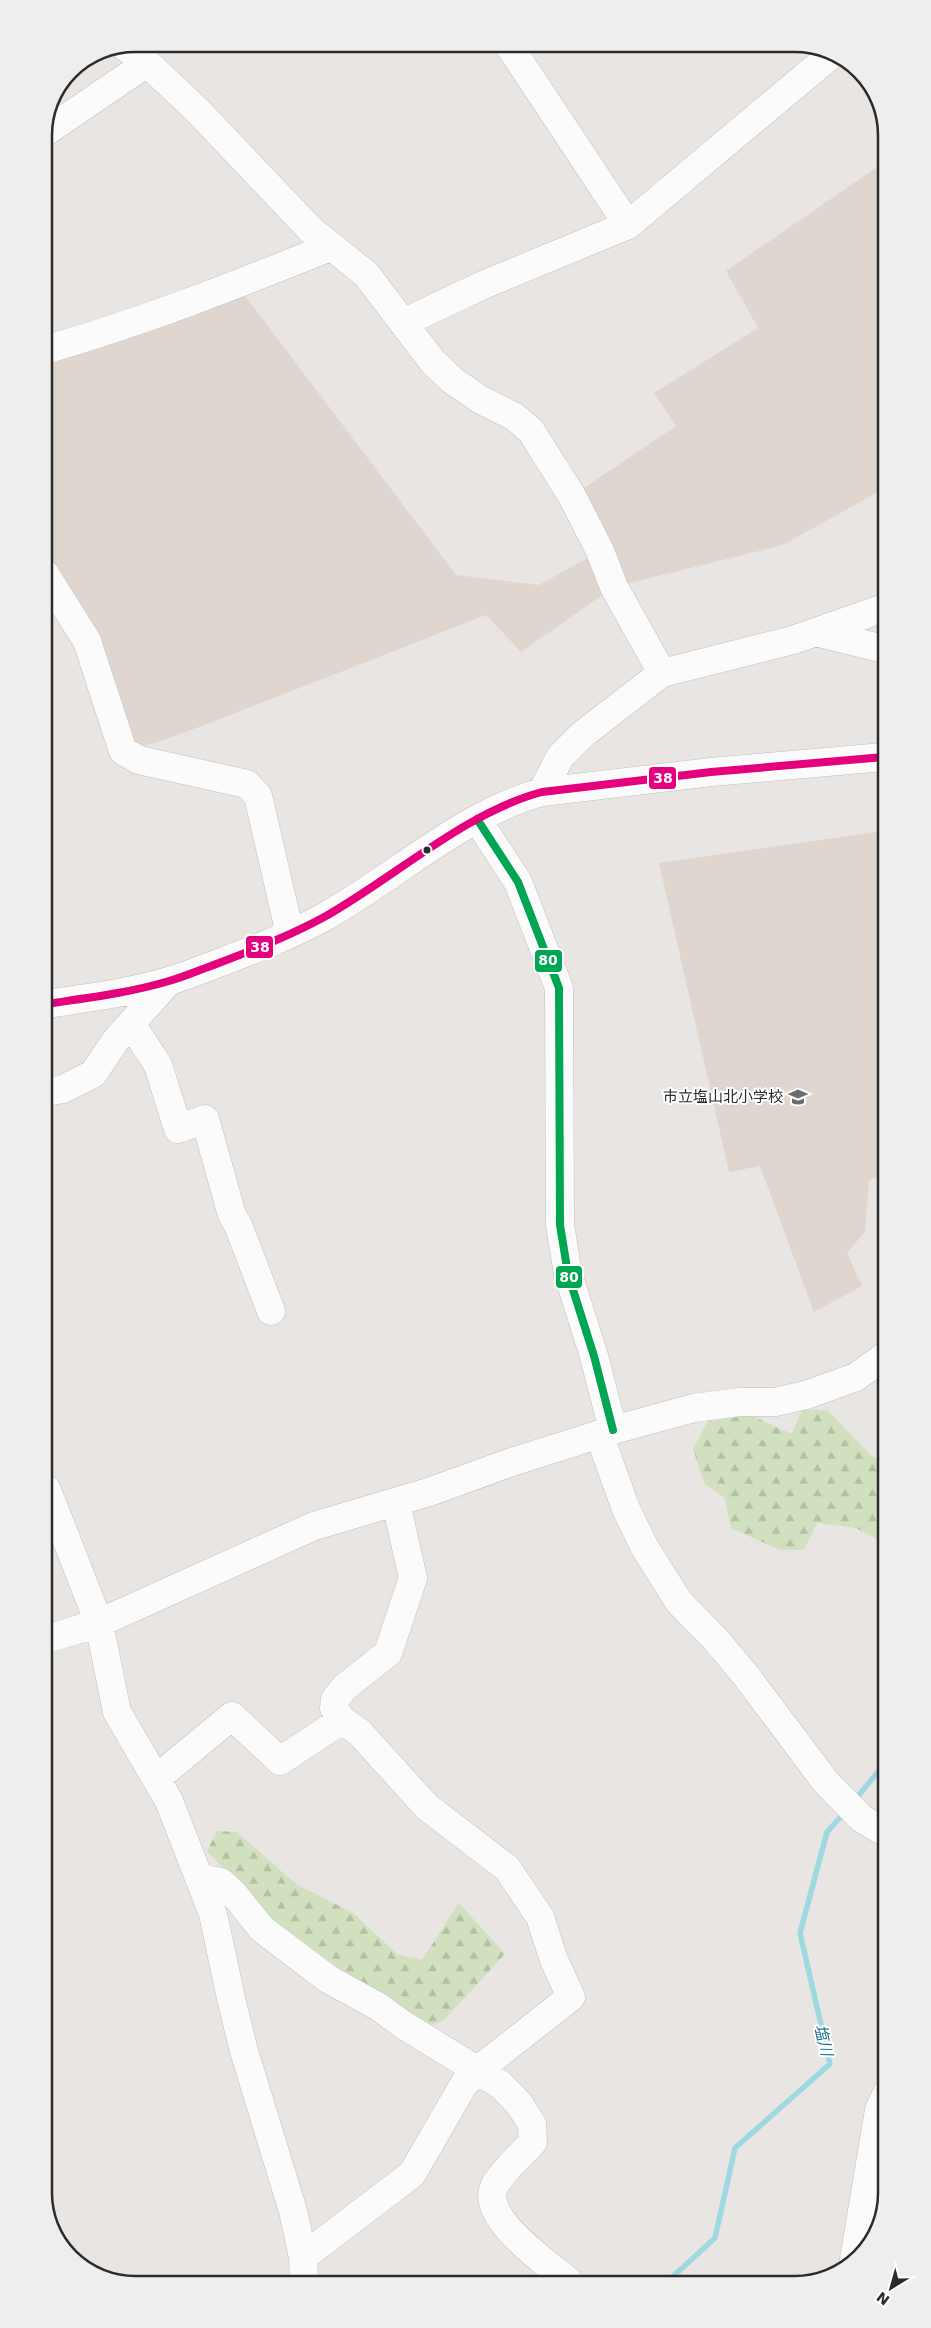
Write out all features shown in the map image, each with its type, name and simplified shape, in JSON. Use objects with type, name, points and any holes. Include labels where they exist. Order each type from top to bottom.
[{"type":"street","points":[[133,52],[147,63],[197,110],[310,230],[366,274],[433,362],[452,380],[481,400],[515,417],[531,431],[572,496],[600,551],[614,587],[662,673]]},
{"type":"street","points":[[514,53],[628,225]]},
{"type":"street","points":[[403,323],[483,285],[628,225],[827,59]]},
{"type":"street","points":[[53,127],[147,63]]},
{"type":"street","points":[[53,347],[237,285],[330,247]]},
{"type":"street","points":[[53,586],[87,641],[123,751],[139,760],[247,784],[258,796],[290,934]]},
{"type":"street","points":[[542,792],[560,757],[583,734],[662,673],[726,659],[815,632],[878,610]]},
{"type":"street","points":[[815,632],[878,648]]},
{"type":"street","points":[[53,1003],[97,997],[169,981],[290,934],[326,916],[477,819],[501,807],[542,792],[711,772],[878,758]]},
{"type":"street","points":[[477,819],[518,882],[559,988],[560,1225],[568,1274],[594,1356],[606,1432],[626,1510],[644,1548],[674,1594],[747,1676],[825,1781],[861,1818],[878,1828]]},
{"type":"street","points":[[53,1091],[63,1089],[93,1074],[116,1040],[169,981]]},
{"type":"street","points":[[131,1024],[158,1064],[178,1129],[205,1119],[232,1216],[238,1226],[270,1311]]},
{"type":"street","points":[[52,1637],[99,1623],[314,1526],[396,1503],[606,1432],[694,1408],[739,1402],[775,1402],[806,1395],[856,1377],[878,1361]]},
{"type":"street","points":[[303,2270],[412,2174],[464,2084],[478,2070],[571,1997],[554,1960],[540,1917],[508,1868],[428,1807],[359,1732],[342,1720],[334,1708],[335,1698],[345,1687],[388,1653],[413,1578],[396,1503]]},
{"type":"street","points":[[52,1504],[99,1623],[117,1712],[170,1801],[213,1914],[242,2042],[293,2211],[303,2270]]},
{"type":"street","points":[[157,1778],[232,1716],[280,1762],[342,1720]]},
{"type":"street","points":[[200,1878],[221,1882],[234,1893],[262,1930],[328,1979],[379,2007],[402,2024],[501,2085],[520,2105],[532,2124],[534,2142],[495,2184],[491,2196],[493,2206],[501,2221],[521,2242],[562,2276]]},
{"type":"street","points":[[856,2249],[878,2116]]},
{"type":"shaded area","points":[[878,166],[878,492],[783,545],[614,587],[521,652],[486,615],[207,724],[164,740],[123,751],[53,592],[53,347],[237,285],[456,575],[539,585],[600,551],[572,496],[676,426],[654,393],[758,328],[726,271]]},
{"type":"shaded area","name":"市立塩山北小学校","points":[[878,832],[878,1177],[869,1180],[865,1232],[847,1253],[862,1286],[814,1312],[760,1166],[729,1172],[659,863]]},
{"type":"green space","points":[[802,1410],[827,1410],[873,1457],[878,1459],[878,1540],[856,1528],[817,1523],[804,1550],[780,1550],[731,1528],[725,1498],[704,1483],[693,1449],[708,1421],[750,1415],[792,1434]]},
{"type":"green space","points":[[217,1831],[237,1832],[296,1884],[353,1913],[397,1954],[422,1960],[459,1903],[505,1954],[443,2021],[427,2026],[348,1975],[270,1918],[207,1851]]},
{"type":"waterway","name":"塩川","points":[[854,1801],[878,1772]]},
{"type":"waterway","name":"塩川","points":[[674,2276],[715,2238],[735,2148],[830,2064],[800,1933],[827,1832],[845,1812]]},
{"type":"transit line","name":"38","points":[[53,1003],[108,995],[154,985],[185,976],[270,943],[326,916],[431,847],[486,814],[514,801],[542,792],[711,772],[878,758]]},
{"type":"transit line","name":"80","points":[[477,819],[518,882],[559,988],[560,1225],[568,1274],[594,1356],[613,1430]]},
{"type":"place","name":"市立塩山北小学校","points":[[798,1097]]}]
